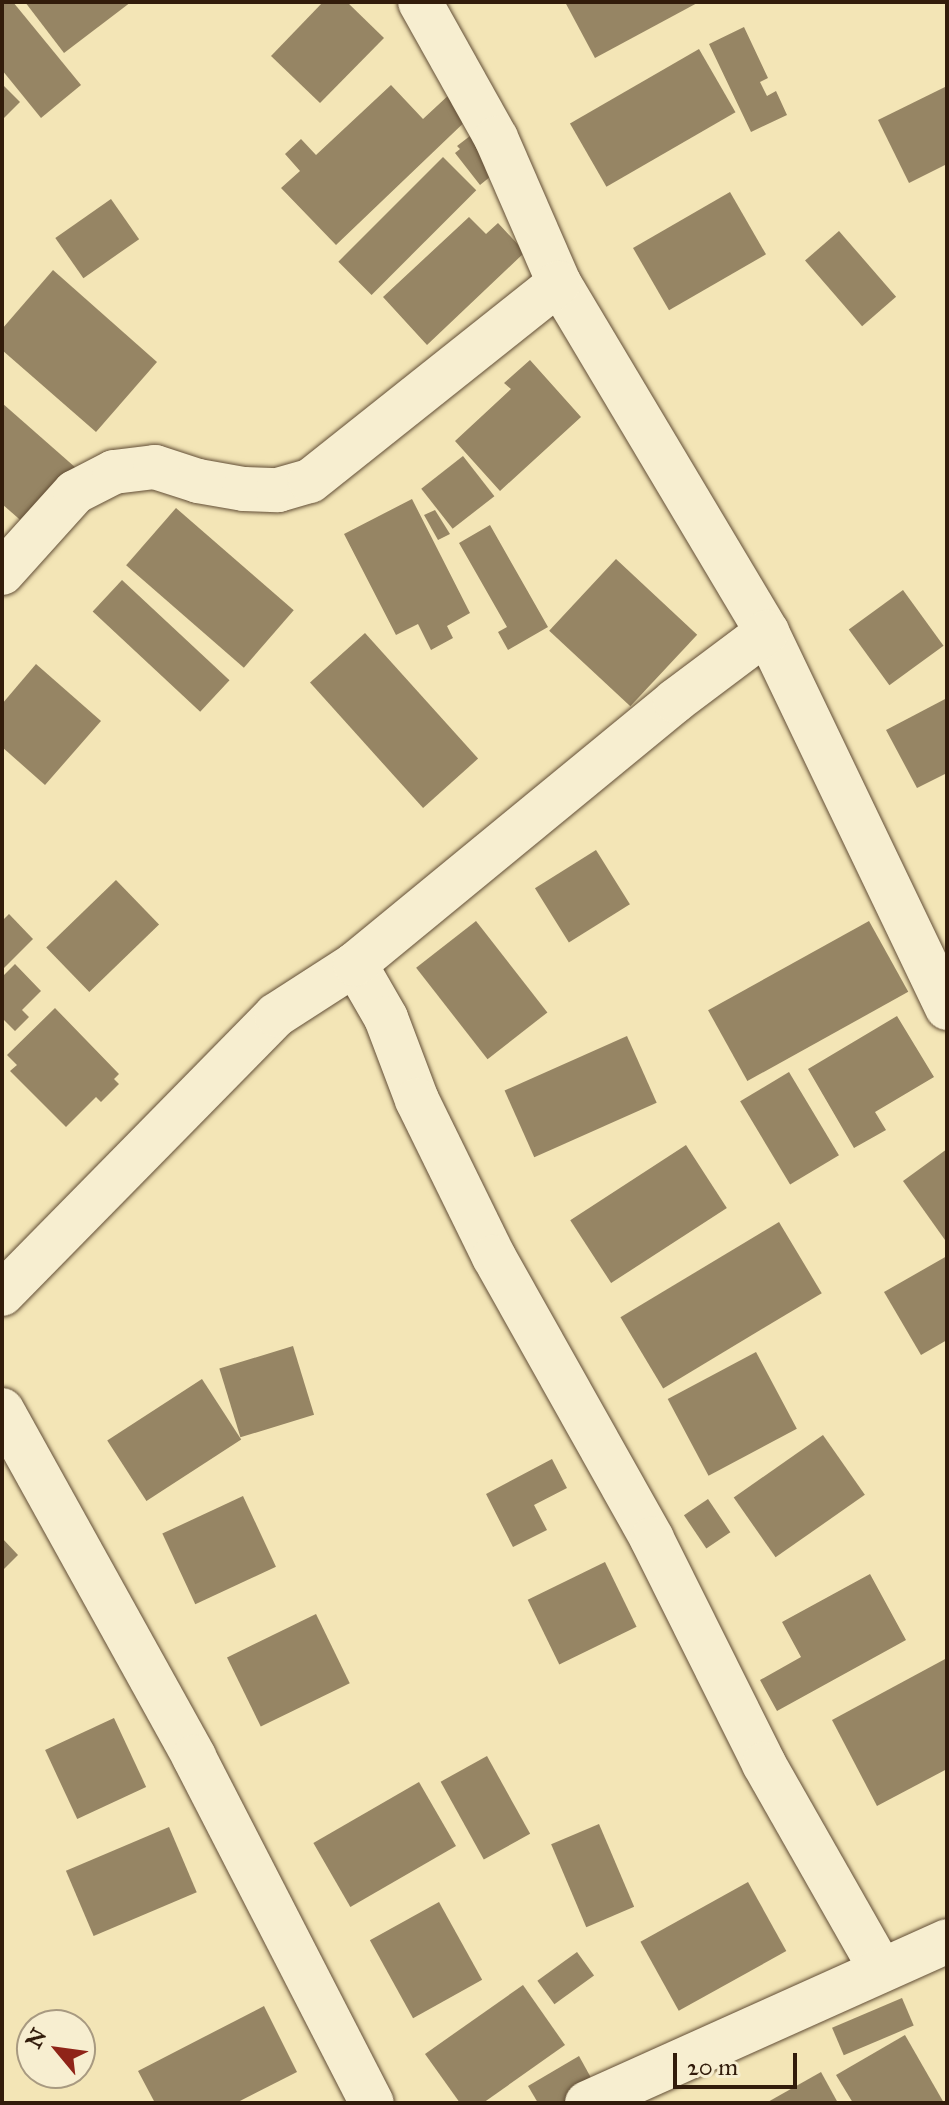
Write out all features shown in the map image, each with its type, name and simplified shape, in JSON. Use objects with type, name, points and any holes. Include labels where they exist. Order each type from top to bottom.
[{"type":"street","points":[[420,2],[496,138],[559,283],[767,632],[947,1008]]},
{"type":"street","points":[[2,573],[75,492],[114,472],[155,467],[198,481],[244,489],[278,490],[310,481],[559,283]]},
{"type":"street","points":[[2,1294],[276,1015],[355,964],[663,711],[767,632]]},
{"type":"street","points":[[355,964],[386,1018],[417,1100],[494,1257],[652,1539],[764,1764],[881,1970]]},
{"type":"street","points":[[2,1410],[194,1757],[372,2103]]},
{"type":"street","points":[[587,2103],[947,1941]]},
{"type":"building","points":[[2,2],[13,2],[81,85],[41,118],[2,70]]},
{"type":"building","points":[[25,2],[131,2],[64,53]]},
{"type":"building","points":[[323,2],[347,2],[384,38],[320,103],[271,56]]},
{"type":"building","points":[[565,2],[699,2],[595,58]]},
{"type":"building","points":[[744,27],[768,78],[760,82],[767,96],[776,91],[787,115],[751,132],[709,44]]},
{"type":"building","points":[[699,49],[736,112],[606,187],[570,124]]},
{"type":"building","points":[[2,84],[20,102],[2,120]]},
{"type":"building","points":[[391,85],[423,119],[452,92],[473,114],[336,245],[281,188],[300,171],[285,154],[301,139],[316,155]]},
{"type":"building","points":[[947,86],[947,164],[909,183],[878,120]]},
{"type":"building","points":[[479,129],[506,164],[480,185],[455,153],[460,149],[457,146]]},
{"type":"building","points":[[443,157],[476,190],[372,295],[338,262]]},
{"type":"building","points":[[730,192],[766,254],[669,310],[633,248]]},
{"type":"building","points":[[111,199],[139,239],[83,278],[55,238]]},
{"type":"building","points":[[469,217],[486,234],[498,223],[525,252],[427,345],[383,297]]},
{"type":"building","points":[[839,231],[896,297],[862,326],[805,261]]},
{"type":"building","points":[[53,270],[157,362],[96,432],[2,350],[2,329]]},
{"type":"building","points":[[530,360],[581,417],[500,491],[455,441],[511,389],[504,383]]},
{"type":"building","points":[[2,403],[76,468],[26,525],[2,504]]},
{"type":"building","points":[[463,456],[494,496],[453,529],[421,489]]},
{"type":"building","points":[[412,499],[470,613],[447,626],[453,638],[431,650],[418,624],[396,635],[344,534]]},
{"type":"building","points":[[176,508],[294,610],[244,668],[126,565]]},
{"type":"building","points":[[435,510],[450,534],[438,540],[424,515]]},
{"type":"building","points":[[490,525],[548,627],[508,650],[498,632],[507,627],[459,543]]},
{"type":"building","points":[[616,559],[697,635],[630,706],[549,631]]},
{"type":"building","points":[[122,580],[230,680],[200,712],[93,611]]},
{"type":"building","points":[[903,590],[944,646],[889,685],[849,629]]},
{"type":"building","points":[[365,633],[478,759],[423,808],[310,683]]},
{"type":"building","points":[[36,664],[101,721],[45,785],[2,747],[2,704]]},
{"type":"building","points":[[947,698],[947,773],[917,788],[886,730]]},
{"type":"building","points":[[596,850],[630,904],[569,942],[535,888]]},
{"type":"building","points":[[116,880],[159,925],[89,992],[46,947]]},
{"type":"building","points":[[9,914],[33,939],[2,970],[2,921]]},
{"type":"building","points":[[476,921],[547,1012],[488,1059],[416,968]]},
{"type":"building","points":[[869,921],[908,992],[747,1081],[708,1010]]},
{"type":"building","points":[[15,964],[41,991],[22,1010],[29,1017],[15,1031],[4,1020],[2,1022],[2,977]]},
{"type":"building","points":[[55,1008],[119,1074],[114,1079],[119,1084],[101,1102],[96,1097],[66,1127],[10,1071],[17,1065],[7,1055]]},
{"type":"building","points":[[897,1016],[934,1077],[875,1112],[886,1130],[854,1148],[808,1069]]},
{"type":"building","points":[[627,1036],[657,1103],[534,1157],[505,1091]]},
{"type":"building","points":[[789,1072],[839,1155],[790,1185],[740,1101]]},
{"type":"building","points":[[686,1145],[727,1208],[611,1283],[570,1220]]},
{"type":"building","points":[[947,1149],[947,1238],[945,1240],[903,1181]]},
{"type":"building","points":[[779,1222],[822,1293],[663,1388],[620,1317]]},
{"type":"building","points":[[947,1256],[947,1340],[921,1355],[884,1292]]},
{"type":"building","points":[[293,1346],[314,1415],[240,1437],[219,1369]]},
{"type":"building","points":[[756,1352],[797,1429],[709,1476],[668,1399]]},
{"type":"building","points":[[202,1379],[241,1439],[146,1501],[107,1441]]},
{"type":"building","points":[[823,1435],[865,1495],[776,1557],[734,1498]]},
{"type":"building","points":[[552,1459],[567,1488],[534,1505],[547,1530],[513,1547],[486,1494]]},
{"type":"building","points":[[243,1496],[276,1567],[195,1604],[162,1534]]},
{"type":"building","points":[[708,1499],[730,1532],[706,1548],[684,1515]]},
{"type":"building","points":[[2,1538],[18,1555],[2,1571]]},
{"type":"building","points":[[605,1562],[637,1627],[559,1664],[528,1600]]},
{"type":"building","points":[[870,1574],[906,1640],[777,1711],[760,1680],[801,1657],[782,1622]]},
{"type":"building","points":[[316,1614],[350,1683],[261,1727],[227,1657]]},
{"type":"building","points":[[947,1658],[947,1769],[877,1806],[832,1720]]},
{"type":"building","points":[[114,1718],[146,1787],[77,1819],[45,1750]]},
{"type":"building","points":[[487,1756],[530,1834],[484,1860],[441,1782]]},
{"type":"building","points":[[419,1782],[456,1846],[350,1907],[313,1843]]},
{"type":"building","points":[[599,1824],[634,1907],[586,1927],[551,1844]]},
{"type":"building","points":[[169,1827],[197,1892],[94,1936],[66,1871]]},
{"type":"building","points":[[748,1882],[786,1951],[679,2011],[640,1942]]},
{"type":"building","points":[[439,1902],[482,1980],[413,2018],[370,1940]]},
{"type":"building","points":[[577,1952],[594,1975],[554,2004],[537,1981]]},
{"type":"building","points":[[523,1985],[565,2045],[483,2103],[460,2103],[425,2054]]},
{"type":"building","points":[[902,1998],[914,2026],[844,2055],[832,2028]]},
{"type":"building","points":[[264,2006],[297,2072],[236,2103],[155,2103],[138,2071]]},
{"type":"building","points":[[905,2035],[944,2103],[853,2103],[836,2075]]},
{"type":"building","points":[[579,2056],[595,2085],[566,2103],[538,2103],[528,2086]]},
{"type":"building","points":[[821,2072],[838,2103],[766,2103]]}]
